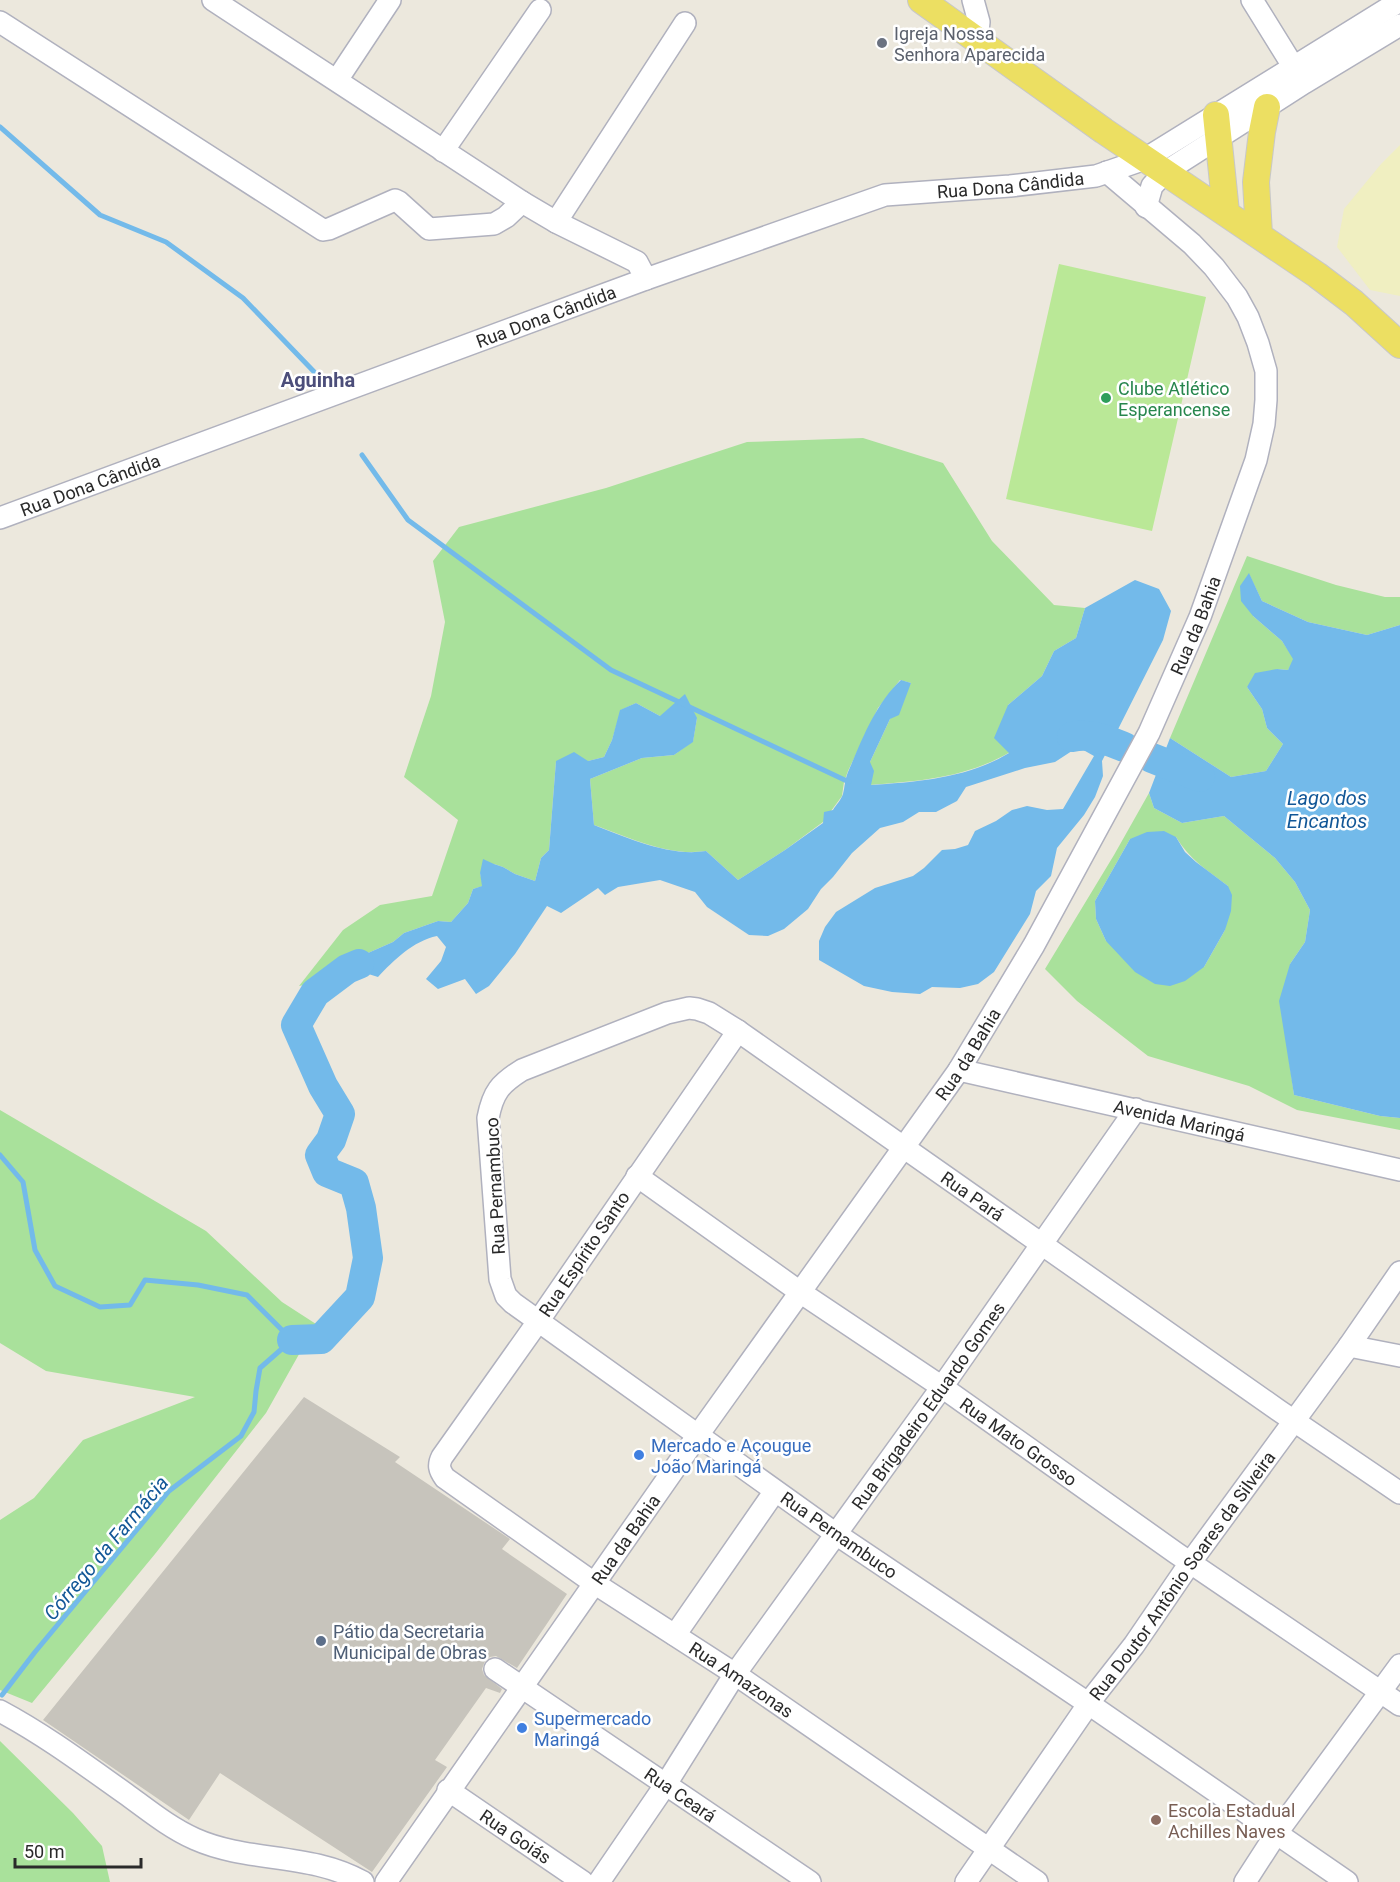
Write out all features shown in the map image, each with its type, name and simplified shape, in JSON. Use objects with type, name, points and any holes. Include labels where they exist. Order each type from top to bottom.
[{"type":"main road","points":[[921,0],[1155,166],[1259,234],[1354,303],[1400,345]]},
{"type":"main road","points":[[1259,234],[1256,182],[1267,108]]},
{"type":"main road","points":[[1217,126],[1226,212]]},
{"type":"street","points":[[213,0],[522,202],[556,222],[637,262],[646,279]]},
{"type":"street","points":[[337,80],[390,0]]},
{"type":"street","points":[[974,0],[979,22],[977,40]]},
{"type":"street","points":[[1252,0],[1299,75]]},
{"type":"street","points":[[1146,207],[1155,166],[1299,75],[1400,1]]},
{"type":"street","points":[[443,151],[540,10]]},
{"type":"street","points":[[0,22],[323,230],[395,201],[429,229],[494,224],[506,217],[522,202]]},
{"type":"street","points":[[556,222],[685,23]]},
{"type":"street","points":[[1217,126],[1267,108],[1299,75],[1400,25]]},
{"type":"street","name":"Rua Dona Cândida","points":[[0,518],[646,279],[885,195],[1010,186],[1096,176],[1107,172],[1155,166]]},
{"type":"street","name":"Rua da Bahia","points":[[386,1882],[448,1790],[698,1435],[959,1070],[1034,945],[1149,733],[1200,617],[1256,460],[1266,400],[1266,371],[1248,317],[1237,297],[1214,267],[1192,244],[1107,172]]},
{"type":"street","name":"Rua Pará","points":[[522,1070],[667,1013],[689,1008],[709,1013],[1400,1493]]},
{"type":"street","name":"Rua Espírito Santo","points":[[445,1478],[439,1467],[442,1456],[537,1323],[738,1031]]},
{"type":"street","name":"Rua Pernambuco","points":[[522,1070],[505,1080],[496,1091],[488,1118],[500,1280],[506,1296],[513,1303],[537,1323],[836,1534],[1089,1704],[1347,1882]]},
{"type":"street","name":"Avenida Maringá","points":[[959,1070],[1400,1170]]},
{"type":"street","name":"Rua Brigadeiro Eduardo Gomes","points":[[599,1882],[666,1784],[735,1674],[942,1387],[1136,1109]]},
{"type":"street","name":"Rua Mato Grosso","points":[[637,1176],[800,1292],[942,1387],[1190,1563],[1400,1705]]},
{"type":"street","name":"Rua Doutor Antônio Soares da Silveira","points":[[966,1882],[1089,1704],[1134,1645],[1190,1563],[1349,1346],[1400,1272]]},
{"type":"street","points":[[1349,1346],[1400,1356]]},
{"type":"street","name":"Rua Amazonas","points":[[445,1478],[594,1583],[735,1674],[1037,1882]]},
{"type":"street","points":[[675,1635],[775,1491]]},
{"type":"street","points":[[1245,1882],[1276,1834],[1400,1665]]},
{"type":"street","name":"Rua Ceará","points":[[495,1669],[810,1882]]},
{"type":"street","points":[[0,1711],[58,1746],[145,1808],[194,1839],[217,1847],[294,1859],[328,1867],[363,1882]]},
{"type":"street","name":"Rua Goiás","points":[[448,1790],[583,1882]]},
{"type":"green space","name":"Clube Atlético Esperancense","points":[[1059,264],[1206,297],[1152,531],[1006,499]]},
{"type":"green space","points":[[863,438],[943,463],[992,541],[1054,605],[1085,608],[1076,638],[1054,651],[1042,676],[1008,705],[1010,752],[976,768],[959,773],[924,780],[870,785],[870,762],[890,719],[911,683],[900,680],[878,708],[848,771],[842,796],[823,822],[738,880],[706,851],[663,849],[594,825],[590,779],[642,758],[674,755],[693,741],[697,718],[660,716],[636,703],[621,710],[604,757],[588,761],[556,761],[549,850],[541,858],[535,881],[494,864],[480,873],[483,886],[473,889],[468,903],[451,922],[438,921],[404,933],[393,942],[352,960],[319,982],[299,986],[343,930],[380,905],[432,896],[458,820],[404,777],[431,696],[445,622],[433,561],[459,527],[606,488],[747,442]]},
{"type":"green space","points":[[1247,556],[1336,585],[1385,597],[1400,597],[1400,625],[1367,635],[1308,622],[1262,601],[1249,574],[1253,616],[1282,641],[1294,659],[1288,670],[1277,669],[1247,687],[1262,709],[1267,728],[1283,744],[1266,771],[1231,777],[1170,738]]},
{"type":"green space","points":[[1149,793],[1154,808],[1182,823],[1224,816],[1275,858],[1295,882],[1310,910],[1305,942],[1290,964],[1289,1059],[1294,1095],[1380,1116],[1400,1118],[1400,1130],[1297,1110],[1249,1086],[1148,1056],[1077,1001],[1045,969]],"holes":[[[1176,837],[1199,864],[1228,886],[1225,930],[1204,967],[1106,941],[1096,919],[1095,901],[1130,839]]]},
{"type":"green space","points":[[0,1110],[206,1231],[282,1302],[316,1324],[266,1413],[155,1554],[32,1703],[0,1690],[0,1520],[34,1498],[83,1440],[195,1397],[46,1371],[0,1343]]},
{"type":"green space","points":[[0,1741],[73,1813],[102,1846],[110,1882],[0,1882]]},
{"type":"sand","points":[[1400,145],[1400,296],[1370,290],[1337,247],[1344,209]]},
{"type":"water","name":"Lago dos Encantos","points":[[1249,573],[1262,601],[1308,622],[1367,635],[1400,625],[1400,1118],[1380,1116],[1294,1095],[1279,1001],[1290,964],[1305,942],[1310,910],[1295,882],[1275,858],[1224,816],[1182,823],[1154,808],[1149,793],[1170,738],[1231,777],[1266,771],[1283,744],[1267,728],[1262,709],[1247,687],[1255,673],[1277,669],[1288,670],[1293,659],[1282,641],[1253,616],[1241,601],[1240,586]]},
{"type":"water","points":[[1135,580],[1159,589],[1171,611],[1163,640],[1102,761],[1103,776],[1095,797],[1084,815],[1057,848],[1051,876],[1036,891],[1030,914],[994,972],[978,984],[960,988],[932,987],[920,994],[892,992],[864,986],[819,960],[819,941],[825,927],[836,912],[875,888],[913,876],[942,850],[968,845],[975,831],[1012,810],[1027,806],[1047,810],[1063,809],[1094,756],[1078,747],[1055,762],[1025,768],[966,787],[957,801],[936,812],[919,812],[903,822],[880,828],[852,853],[821,889],[808,909],[784,929],[768,936],[749,935],[707,907],[695,892],[660,880],[618,887],[605,895],[598,888],[561,913],[547,906],[515,954],[489,986],[476,994],[465,979],[438,989],[426,979],[441,961],[446,947],[437,936],[412,947],[378,977],[362,972],[335,989],[319,982],[352,960],[393,942],[404,933],[438,921],[451,922],[468,903],[473,889],[482,886],[480,873],[483,859],[535,881],[541,858],[549,850],[556,761],[574,752],[588,761],[604,757],[612,740],[620,710],[636,703],[660,716],[685,694],[697,718],[693,742],[674,755],[642,758],[590,779],[594,825],[663,849],[706,851],[738,880],[823,823],[824,812],[833,810],[842,796],[848,772],[876,711],[901,680],[911,683],[899,715],[890,719],[870,762],[874,771],[871,785],[925,780],[960,773],[1009,753],[994,738],[1008,705],[1042,676],[1054,651],[1076,638],[1085,608]]},
{"type":"water","points":[[1164,831],[1176,837],[1185,852],[1228,886],[1232,895],[1231,911],[1225,930],[1204,967],[1185,981],[1170,986],[1155,984],[1135,972],[1106,941],[1096,919],[1095,901],[1130,839],[1147,832]]},
{"type":"building","name":"Pátio da Secretaria Municipal de Obras","points":[[304,1397],[400,1457],[395,1462],[510,1539],[502,1549],[567,1594],[517,1668],[496,1656],[485,1661],[482,1669],[484,1675],[502,1689],[500,1693],[486,1688],[435,1760],[447,1767],[372,1872],[220,1773],[189,1820],[43,1720]]},
{"type":"waterway","points":[[0,127],[100,215],[166,242],[243,298],[322,380]]},
{"type":"waterway","points":[[362,455],[408,520],[611,670],[849,782]]},
{"type":"waterway","points":[[1072,737],[1092,737],[1124,747]]},
{"type":"waterway","points":[[1152,758],[1200,777]]},
{"type":"waterway","points":[[292,1340],[321,1339],[360,1297],[368,1258],[361,1208],[354,1183],[327,1172],[320,1155],[331,1140],[340,1114],[323,1086],[296,1025],[315,993],[347,969],[359,964]]},
{"type":"waterway","name":"Córrego da Farmácia","points":[[0,1155],[23,1182],[35,1250],[55,1286],[100,1307],[130,1305],[145,1280],[198,1285],[247,1295],[292,1340],[260,1368],[254,1412],[241,1436],[169,1491],[2,1695]]},
{"type":"place","name":"Igreja Nossa Senhora Aparecida","points":[[882,43]]},
{"type":"place","name":"Clube Atlético Esperancense","points":[[1106,398]]},
{"type":"place","name":"Mercado e Açougue João Maringá","points":[[639,1455]]},
{"type":"place","name":"Pátio da Secretaria Municipal de Obras","points":[[321,1641]]},
{"type":"place","name":"Supermercado Maringá","points":[[522,1728]]},
{"type":"place","name":"Escola Estadual Achilles Naves","points":[[1156,1820]]},
{"type":"district","name":"Aguinha","points":[[318,380]]}]
